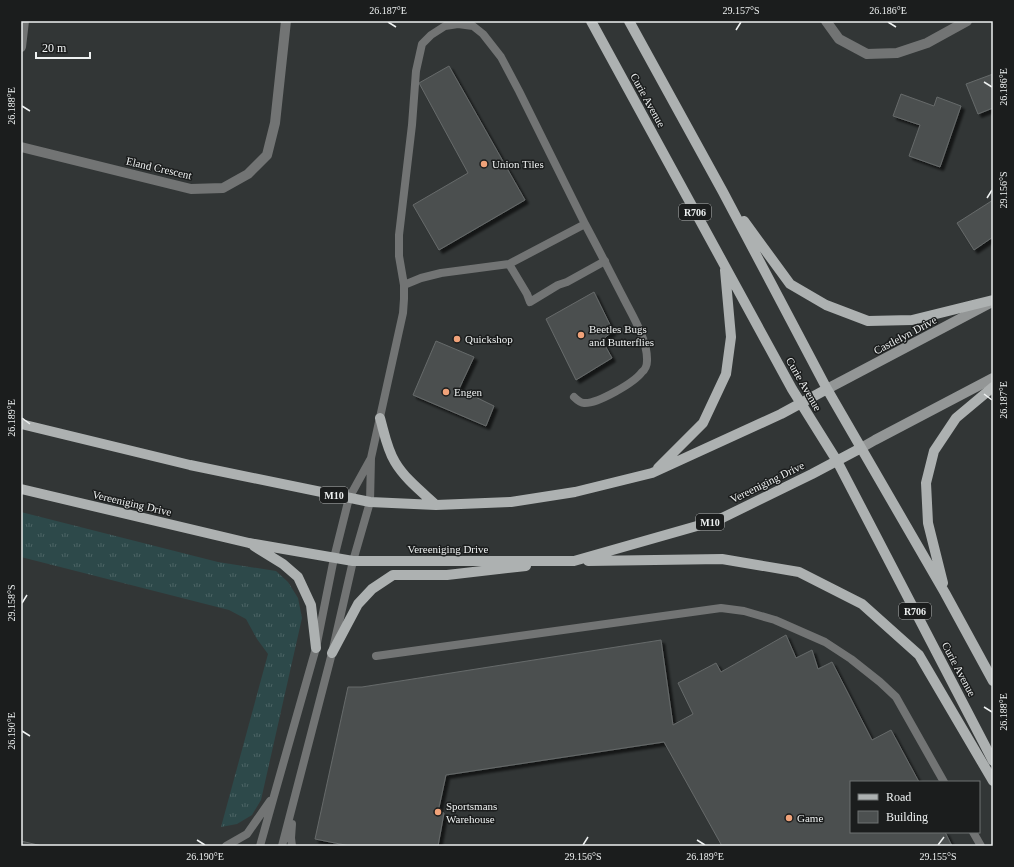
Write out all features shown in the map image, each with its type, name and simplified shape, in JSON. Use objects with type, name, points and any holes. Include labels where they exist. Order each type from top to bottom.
[{"type":"main road","name":"Curie Avenue","points":[[591,21],[801,404],[837,461],[993,761]]},
{"type":"main road","name":"Curie Avenue","points":[[629,21],[723,192],[827,389],[945,593],[993,681]]},
{"type":"main road","points":[[723,192],[790,284],[826,305],[868,321],[912,320],[993,300]]},
{"type":"main road","points":[[652,473],[703,423],[726,374],[730,337],[724,265]]},
{"type":"main road","points":[[945,593],[928,523],[926,483],[934,451],[956,418],[993,387]]},
{"type":"main road","name":"M10","points":[[21,424],[190,465],[370,502],[436,505],[511,502],[568,493],[652,473],[781,414],[827,389]]},
{"type":"main road","points":[[380,418],[386,441],[394,462],[409,480],[436,505]]},
{"type":"main road","name":"Vereeniging Drive","points":[[21,490],[249,543],[353,561],[574,561],[718,520],[861,448]]},
{"type":"main road","points":[[249,543],[283,564],[298,577],[311,605],[316,648]]},
{"type":"main road","points":[[332,653],[358,604],[372,589],[393,575],[448,575],[574,561],[722,558],[799,572],[862,604],[919,655],[993,781]]},
{"type":"street","points":[[21,46],[24,21]]},
{"type":"street","name":"Eland Crescent","points":[[21,146],[191,189],[223,188],[248,174],[267,155],[275,123],[286,21]]},
{"type":"street","points":[[826,21],[839,39],[867,54],[897,53],[927,42],[967,21]]},
{"type":"street","name":"Castlelyn Drive","points":[[827,389],[993,300]]},
{"type":"street","points":[[861,448],[993,378]]},
{"type":"lane","points":[[282,846],[332,653],[353,561],[370,502],[371,458],[403,313],[404,285],[399,256],[399,235],[412,125],[416,71],[422,44],[431,34],[445,26],[458,24],[473,26],[483,34],[501,57],[520,91],[585,224],[605,261],[644,343],[647,355],[647,364],[643,372],[634,380],[602,399],[592,402],[580,402],[574,397]]},
{"type":"lane","points":[[404,285],[421,278],[441,273],[509,264],[585,224]]},
{"type":"lane","points":[[509,264],[527,294],[530,302],[605,261]]},
{"type":"lane","points":[[260,846],[316,648],[334,558],[349,498],[371,458]]},
{"type":"lane","points":[[376,656],[721,608],[744,611],[775,620],[825,642],[851,659],[880,682],[896,697],[943,781]]},
{"type":"lane","points":[[226,846],[247,834],[274,796]]},
{"type":"lane","points":[[292,846],[293,804]]},
{"type":"lane","points":[[974,833],[981,846]]},
{"type":"green space","points":[[21,512],[218,562],[276,571],[288,582],[298,598],[302,618],[261,800],[252,815],[237,824],[221,827],[268,654],[257,639],[246,619],[229,610],[21,557]]},
{"type":"building","name":"Union Tiles","points":[[449,66],[525,200],[439,250],[413,205],[468,173],[419,83]]},
{"type":"building","points":[[993,74],[993,108],[978,114],[966,84]]},
{"type":"building","points":[[901,94],[934,106],[937,97],[961,106],[940,167],[909,156],[920,125],[893,116]]},
{"type":"building","points":[[993,200],[993,237],[974,250],[957,223]]},
{"type":"building","name":"Beetles Bugs and Butterflies","points":[[594,292],[613,331],[602,340],[612,358],[576,380],[546,319]]},
{"type":"building","points":[[436,341],[474,357],[459,389],[494,406],[486,426],[413,395]]},
{"type":"building","points":[[786,635],[796,658],[812,650],[818,669],[832,662],[872,740],[891,730],[918,781],[850,781],[850,833],[946,833],[952,846],[722,846],[664,742],[446,775],[438,812],[444,813],[438,846],[350,846],[315,839],[348,687],[362,687],[661,640],[673,725],[693,714],[678,683],[716,663],[721,672]]},
{"type":"building","points":[[21,841],[42,846],[21,846]]},
{"type":"place","name":"Union Tiles","points":[[484,164]]},
{"type":"place","name":"Beetles Bugs and Butterflies","points":[[581,335]]},
{"type":"place","name":"Quickshop","points":[[457,339]]},
{"type":"place","name":"Engen","points":[[446,392]]},
{"type":"place","name":"Sportsmans Warehouse","points":[[438,812]]},
{"type":"place","name":"Game","points":[[789,818]]}]
